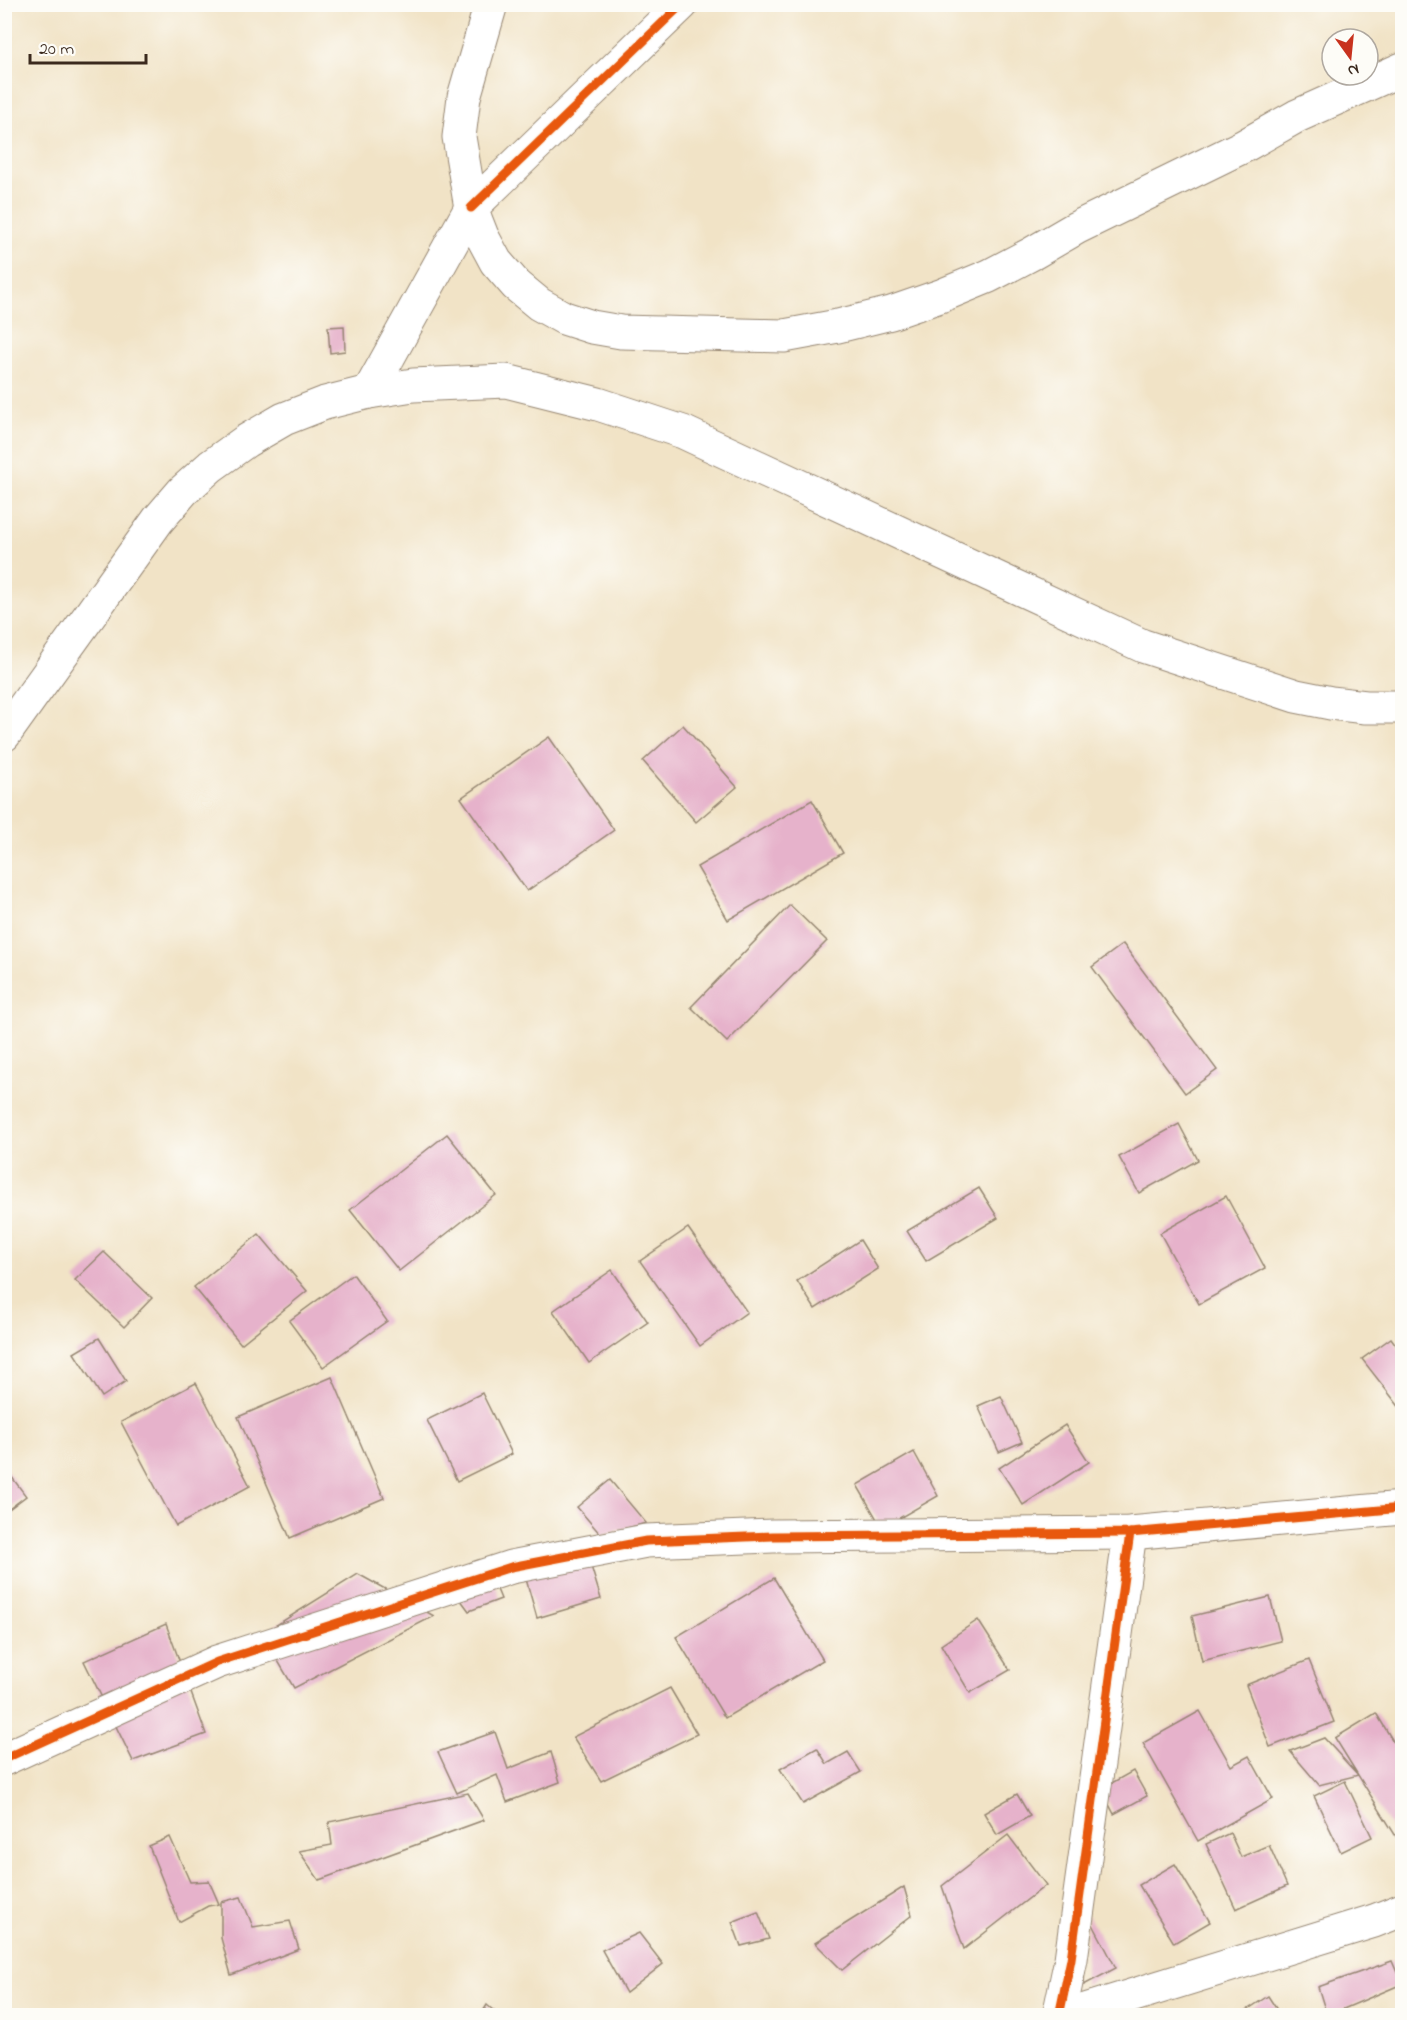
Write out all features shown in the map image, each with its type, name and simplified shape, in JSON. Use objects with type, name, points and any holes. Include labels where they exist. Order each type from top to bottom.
[{"type":"street","points":[[491,4],[464,97],[459,137],[471,208],[482,236],[496,262],[531,298],[564,318],[592,327],[621,332],[784,336],[891,313],[980,280],[1297,116],[1402,69]]},
{"type":"street","points":[[369,392],[471,208],[682,4]]},
{"type":"street","points":[[4,735],[158,520],[183,491],[211,466],[246,441],[284,419],[325,403],[369,392],[413,385],[506,381],[598,404],[683,432],[1143,646],[1296,696],[1366,707],[1402,707]]},
{"type":"street","points":[[4,1759],[217,1662],[511,1567],[646,1541],[773,1536],[1130,1533],[1402,1508]]},
{"type":"street","points":[[1059,2016],[1071,1959],[1130,1533]]},
{"type":"street","points":[[1066,2016],[1363,1925],[1402,1910]]},
{"type":"building","points":[[344,326],[345,351],[330,353],[328,327]]},
{"type":"building","points":[[683,725],[737,787],[696,822],[643,761]]},
{"type":"building","points":[[549,737],[614,830],[527,891],[461,798]]},
{"type":"building","points":[[812,800],[843,853],[728,920],[697,867]]},
{"type":"building","points":[[790,905],[827,941],[727,1042],[691,1007]]},
{"type":"building","points":[[1123,944],[1217,1070],[1185,1093],[1092,967]]},
{"type":"building","points":[[1179,1124],[1198,1160],[1139,1193],[1119,1157]]},
{"type":"building","points":[[447,1134],[496,1195],[399,1271],[350,1210]]},
{"type":"building","points":[[979,1188],[998,1218],[926,1261],[907,1231]]},
{"type":"building","points":[[1226,1196],[1265,1268],[1199,1304],[1160,1233]]},
{"type":"building","points":[[688,1228],[747,1312],[700,1346],[640,1261]]},
{"type":"building","points":[[259,1234],[307,1291],[241,1344],[194,1287]]},
{"type":"building","points":[[860,1240],[878,1269],[815,1309],[797,1281]]},
{"type":"building","points":[[104,1252],[152,1298],[124,1327],[75,1280]]},
{"type":"building","points":[[612,1270],[648,1322],[589,1363],[553,1311]]},
{"type":"building","points":[[353,1274],[387,1321],[323,1367],[289,1321]]},
{"type":"building","points":[[99,1338],[126,1381],[102,1397],[74,1353]]},
{"type":"building","points":[[1391,1338],[1402,1353],[1401,1409],[1362,1359]]},
{"type":"building","points":[[332,1377],[384,1498],[290,1538],[238,1417]]},
{"type":"building","points":[[196,1383],[250,1486],[176,1526],[121,1422]]},
{"type":"building","points":[[482,1393],[512,1454],[457,1481],[427,1420]]},
{"type":"building","points":[[1001,1396],[1022,1442],[999,1452],[978,1406]]},
{"type":"building","points":[[1065,1425],[1089,1462],[1023,1505],[999,1468]]},
{"type":"building","points":[[914,1452],[938,1496],[882,1528],[857,1485]]},
{"type":"building","points":[[5,1468],[26,1496],[5,1512]]},
{"type":"building","points":[[610,1480],[646,1523],[601,1535],[577,1507]]},
{"type":"building","points":[[587,1553],[601,1599],[537,1618],[524,1572]]},
{"type":"building","points":[[358,1574],[434,1616],[294,1688],[262,1634]]},
{"type":"building","points":[[774,1578],[823,1660],[725,1718],[676,1637]]},
{"type":"building","points":[[494,1582],[501,1599],[469,1611],[458,1596]]},
{"type":"building","points":[[1270,1597],[1281,1641],[1202,1661],[1192,1616]]},
{"type":"building","points":[[978,1620],[1010,1670],[970,1693],[941,1645]]},
{"type":"building","points":[[166,1624],[206,1734],[133,1761],[84,1661]]},
{"type":"building","points":[[1309,1660],[1334,1722],[1270,1747],[1246,1685]]},
{"type":"building","points":[[670,1688],[697,1734],[601,1781],[573,1737]]},
{"type":"building","points":[[1200,1711],[1231,1766],[1249,1756],[1273,1799],[1198,1841],[1143,1743]]},
{"type":"building","points":[[1376,1713],[1402,1756],[1402,1835],[1397,1838],[1335,1738]]},
{"type":"building","points":[[495,1732],[508,1769],[551,1752],[560,1782],[507,1802],[497,1775],[457,1793],[438,1752]]},
{"type":"building","points":[[1324,1738],[1358,1775],[1319,1785],[1290,1751]]},
{"type":"building","points":[[817,1748],[827,1764],[848,1752],[861,1772],[803,1804],[780,1769]]},
{"type":"building","points":[[1133,1771],[1147,1796],[1114,1814],[1101,1789]]},
{"type":"building","points":[[1345,1781],[1372,1837],[1341,1852],[1314,1796]]},
{"type":"building","points":[[468,1793],[484,1820],[319,1880],[299,1851],[332,1845],[329,1822]]},
{"type":"building","points":[[1017,1794],[1030,1816],[997,1835],[984,1813]]},
{"type":"building","points":[[1230,1833],[1241,1857],[1269,1845],[1287,1886],[1236,1909],[1206,1844]]},
{"type":"building","points":[[1008,1835],[1046,1885],[964,1949],[942,1886]]},
{"type":"building","points":[[170,1837],[190,1882],[209,1881],[219,1904],[208,1906],[179,1922],[149,1846]]},
{"type":"building","points":[[1175,1864],[1210,1922],[1174,1943],[1139,1885]]},
{"type":"building","points":[[904,1887],[912,1915],[842,1970],[815,1943]]},
{"type":"building","points":[[241,1897],[253,1927],[290,1921],[299,1949],[231,1975],[221,1938],[221,1902]]},
{"type":"building","points":[[758,1912],[769,1939],[741,1946],[732,1922]]},
{"type":"building","points":[[1088,1915],[1116,1968],[1084,1985]]},
{"type":"building","points":[[639,1933],[663,1964],[626,1993],[602,1950]]},
{"type":"building","points":[[1392,1961],[1402,1984],[1327,2016],[1318,1987]]},
{"type":"building","points":[[1268,1996],[1281,2016],[1238,2016]]},
{"type":"building","points":[[487,2005],[500,2016],[480,2016]]},
{"type":"cycle path","points":[[471,208],[682,4]]},
{"type":"cycle path","points":[[4,1759],[217,1662],[511,1567],[646,1541],[773,1536],[1130,1533],[1402,1508]]},
{"type":"cycle path","points":[[1059,2016],[1071,1959],[1130,1533]]}]
